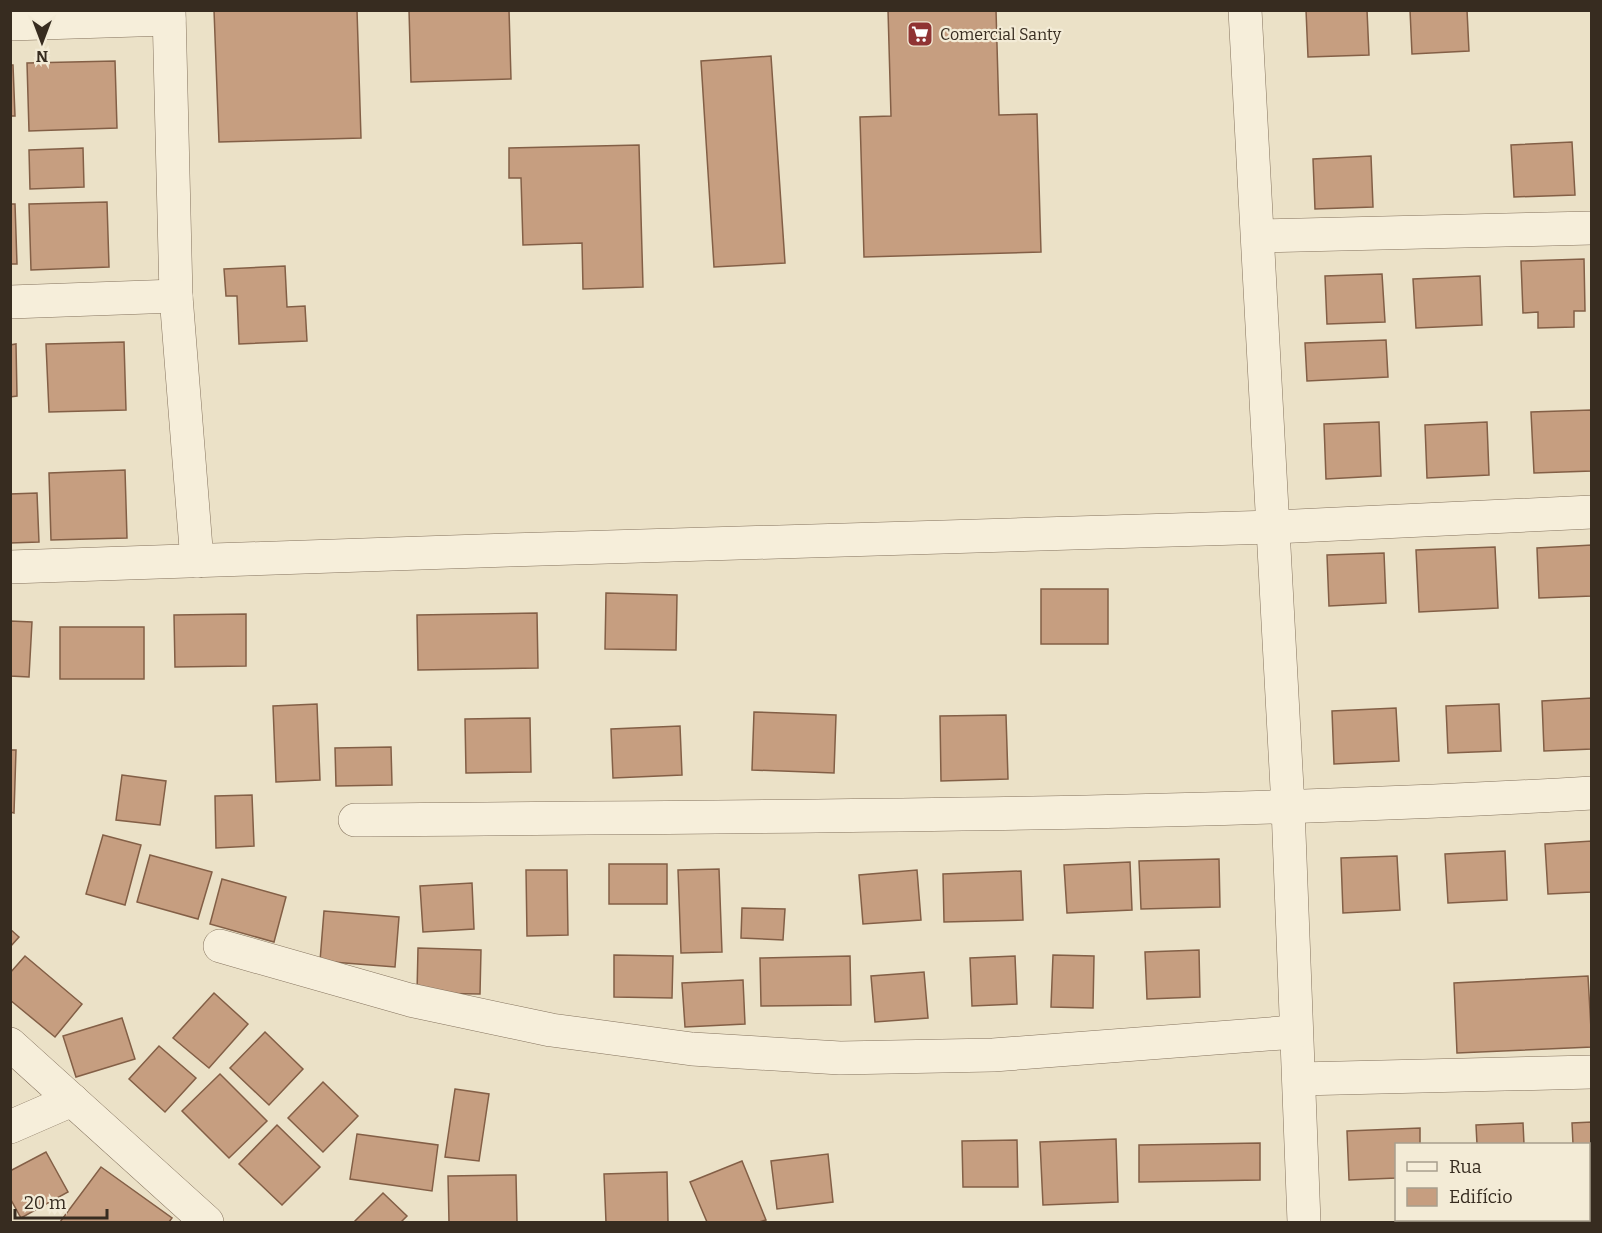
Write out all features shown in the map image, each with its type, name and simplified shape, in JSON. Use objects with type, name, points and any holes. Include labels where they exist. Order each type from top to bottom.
[{"type":"street","points":[[1245,10],[1288,807],[1304,1222]]},
{"type":"street","points":[[10,24],[169,15],[176,296],[197,561]]},
{"type":"street","points":[[1258,236],[1592,228]]},
{"type":"street","points":[[10,302],[176,296]]},
{"type":"street","points":[[10,567],[1274,527],[1592,512]]},
{"type":"street","points":[[355,820],[1288,807],[1592,793]]},
{"type":"street","points":[[219,946],[410,1000],[551,1030],[692,1049],[840,1058],[993,1055],[1295,1032]]},
{"type":"street","points":[[10,1044],[207,1222]]},
{"type":"street","points":[[1299,1079],[1592,1072]]},
{"type":"street","points":[[10,1128],[72,1100]]},
{"type":"building","points":[[214,10],[357,10],[361,138],[219,142]]},
{"type":"building","points":[[409,10],[509,10],[511,79],[411,82]]},
{"type":"building","points":[[888,10],[996,10],[999,115],[1037,114],[1041,252],[864,257],[860,117],[891,116]]},
{"type":"building","points":[[1306,10],[1367,10],[1369,55],[1308,57]]},
{"type":"building","points":[[1410,10],[1467,10],[1469,51],[1412,54]]},
{"type":"building","points":[[771,56],[785,263],[714,267],[701,61]]},
{"type":"building","points":[[115,61],[117,128],[29,131],[27,63]]},
{"type":"building","points":[[10,65],[13,65],[15,116],[10,116]]},
{"type":"building","points":[[1572,142],[1575,195],[1514,197],[1511,145]]},
{"type":"building","points":[[639,145],[643,287],[583,289],[582,243],[523,245],[521,178],[509,178],[509,148]]},
{"type":"building","points":[[83,148],[84,187],[30,189],[29,150]]},
{"type":"building","points":[[1371,156],[1373,207],[1315,209],[1313,159]]},
{"type":"building","points":[[107,202],[109,267],[31,270],[29,204]]},
{"type":"building","points":[[10,204],[15,204],[17,264],[10,264]]},
{"type":"building","points":[[1584,259],[1585,311],[1574,311],[1574,327],[1538,328],[1538,312],[1523,313],[1521,261]]},
{"type":"building","points":[[285,266],[287,307],[305,306],[307,341],[239,344],[237,296],[226,296],[224,269]]},
{"type":"building","points":[[1382,274],[1385,322],[1327,324],[1325,276]]},
{"type":"building","points":[[1480,276],[1482,325],[1416,328],[1413,279]]},
{"type":"building","points":[[1386,340],[1388,377],[1307,381],[1305,343]]},
{"type":"building","points":[[124,342],[126,410],[49,412],[46,344]]},
{"type":"building","points":[[16,344],[17,396],[10,397],[10,345]]},
{"type":"building","points":[[1591,410],[1592,471],[1534,473],[1531,412]]},
{"type":"building","points":[[1379,422],[1381,476],[1326,479],[1324,424]]},
{"type":"building","points":[[1487,422],[1489,475],[1427,478],[1425,425]]},
{"type":"building","points":[[125,470],[127,538],[51,540],[49,473]]},
{"type":"building","points":[[37,493],[39,542],[10,543],[10,494]]},
{"type":"building","points":[[1592,545],[1592,596],[1539,598],[1537,548]]},
{"type":"building","points":[[1495,547],[1498,608],[1419,612],[1416,550]]},
{"type":"building","points":[[1384,553],[1386,603],[1329,606],[1327,555]]},
{"type":"building","points":[[1041,589],[1108,589],[1108,644],[1041,644]]},
{"type":"building","points":[[606,593],[677,595],[676,650],[605,649]]},
{"type":"building","points":[[537,613],[538,668],[418,670],[417,615]]},
{"type":"building","points":[[246,614],[246,666],[175,667],[174,615]]},
{"type":"building","points":[[10,621],[32,622],[29,677],[10,676]]},
{"type":"building","points":[[60,627],[144,627],[144,679],[60,679]]},
{"type":"building","points":[[1592,698],[1592,749],[1544,751],[1542,701]]},
{"type":"building","points":[[317,704],[320,780],[276,782],[273,706]]},
{"type":"building","points":[[1499,704],[1501,751],[1448,753],[1446,706]]},
{"type":"building","points":[[1396,708],[1399,761],[1334,764],[1332,711]]},
{"type":"building","points":[[754,712],[836,715],[834,773],[752,770]]},
{"type":"building","points":[[1006,715],[1008,779],[941,781],[940,716]]},
{"type":"building","points":[[530,718],[531,772],[466,773],[465,719]]},
{"type":"building","points":[[680,726],[682,775],[613,778],[611,729]]},
{"type":"building","points":[[391,747],[392,785],[336,786],[335,748]]},
{"type":"building","points":[[10,750],[16,750],[14,813],[10,812]]},
{"type":"building","points":[[122,775],[166,781],[160,825],[116,820]]},
{"type":"building","points":[[252,795],[254,846],[216,848],[215,796]]},
{"type":"building","points":[[103,835],[141,845],[125,905],[86,894]]},
{"type":"building","points":[[1592,841],[1592,892],[1548,894],[1545,844]]},
{"type":"building","points":[[1505,851],[1507,900],[1448,903],[1445,854]]},
{"type":"building","points":[[150,855],[212,872],[198,919],[137,902]]},
{"type":"building","points":[[1397,856],[1400,910],[1343,913],[1341,858]]},
{"type":"building","points":[[1219,859],[1220,907],[1141,909],[1139,861]]},
{"type":"building","points":[[1130,862],[1132,910],[1067,913],[1064,865]]},
{"type":"building","points":[[609,864],[667,864],[667,904],[609,904]]},
{"type":"building","points":[[719,869],[722,952],[681,953],[678,870]]},
{"type":"building","points":[[526,870],[567,870],[568,935],[527,936]]},
{"type":"building","points":[[917,870],[921,920],[863,924],[859,875]]},
{"type":"building","points":[[1021,871],[1023,920],[944,922],[943,874]]},
{"type":"building","points":[[222,879],[286,897],[274,942],[210,924]]},
{"type":"building","points":[[472,883],[474,929],[423,932],[420,886]]},
{"type":"building","points":[[742,908],[785,909],[783,940],[741,938]]},
{"type":"building","points":[[324,911],[399,917],[395,967],[320,961]]},
{"type":"building","points":[[10,929],[19,937],[10,947]]},
{"type":"building","points":[[418,948],[481,950],[480,994],[417,993]]},
{"type":"building","points":[[1199,950],[1200,997],[1147,999],[1145,952]]},
{"type":"building","points":[[614,955],[673,956],[672,998],[614,997]]},
{"type":"building","points":[[1053,955],[1094,956],[1093,1008],[1051,1007]]},
{"type":"building","points":[[25,956],[82,1004],[55,1037],[10,1000],[10,973]]},
{"type":"building","points":[[850,956],[851,1005],[761,1006],[760,958]]},
{"type":"building","points":[[1015,956],[1017,1004],[972,1006],[970,958]]},
{"type":"building","points":[[924,972],[928,1018],[875,1022],[871,976]]},
{"type":"building","points":[[1588,976],[1592,1047],[1457,1053],[1454,983]]},
{"type":"building","points":[[743,980],[745,1024],[685,1027],[682,983]]},
{"type":"building","points":[[214,993],[248,1024],[209,1068],[173,1038]]},
{"type":"building","points":[[122,1018],[135,1059],[76,1077],[63,1036]]},
{"type":"building","points":[[265,1032],[303,1069],[269,1105],[230,1068]]},
{"type":"building","points":[[159,1046],[196,1078],[165,1112],[129,1079]]},
{"type":"building","points":[[220,1074],[267,1121],[229,1158],[182,1111]]},
{"type":"building","points":[[323,1082],[358,1116],[323,1152],[288,1118]]},
{"type":"building","points":[[455,1089],[489,1094],[479,1161],[445,1157]]},
{"type":"building","points":[[1592,1122],[1592,1182],[1590,1182],[1590,1143],[1573,1143],[1572,1123]]},
{"type":"building","points":[[1523,1123],[1524,1143],[1477,1143],[1476,1125]]},
{"type":"building","points":[[277,1125],[320,1167],[282,1205],[239,1164]]},
{"type":"building","points":[[1420,1128],[1420,1143],[1395,1143],[1395,1178],[1349,1180],[1347,1131]]},
{"type":"building","points":[[357,1134],[438,1145],[432,1191],[350,1179]]},
{"type":"building","points":[[1116,1139],[1118,1202],[1043,1205],[1040,1142]]},
{"type":"building","points":[[1017,1140],[1018,1187],[963,1187],[962,1141]]},
{"type":"building","points":[[1260,1143],[1260,1180],[1139,1182],[1139,1145]]},
{"type":"building","points":[[46,1152],[68,1192],[21,1218],[10,1198],[10,1171]]},
{"type":"building","points":[[828,1154],[833,1202],[777,1209],[771,1161]]},
{"type":"building","points":[[742,1161],[766,1220],[707,1222],[690,1182]]},
{"type":"building","points":[[101,1167],[172,1218],[169,1222],[60,1222]]},
{"type":"building","points":[[667,1172],[668,1222],[606,1222],[604,1174]]},
{"type":"building","points":[[516,1175],[517,1222],[449,1222],[448,1176]]},
{"type":"building","points":[[383,1193],[407,1216],[401,1222],[354,1222]]},
{"type":"place","name":"Comercial Santy","points":[[920,34]]}]
